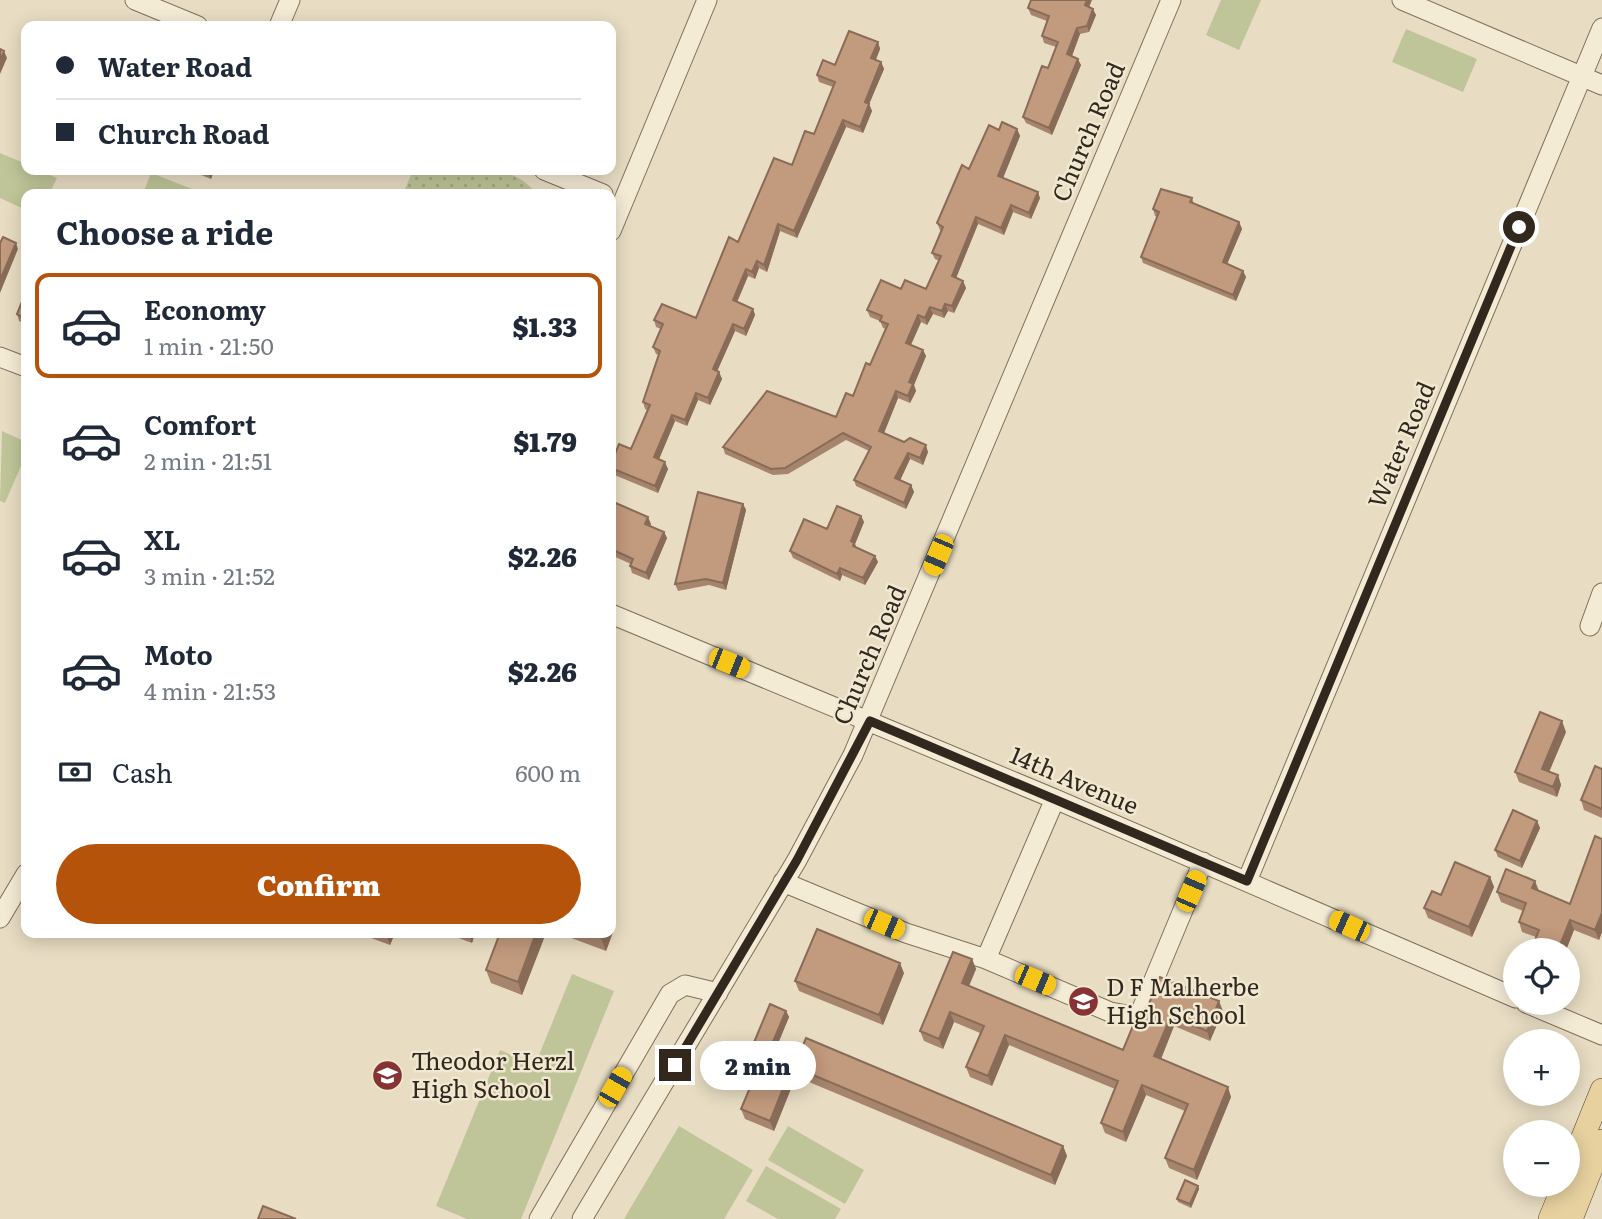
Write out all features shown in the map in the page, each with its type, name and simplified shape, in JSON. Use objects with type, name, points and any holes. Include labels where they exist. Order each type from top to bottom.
[{"type":"main road","points":[[1580,1144],[1602,1090]]},
{"type":"main road","points":[[1571,1219],[1602,1141]]},
{"type":"main road","points":[[1550,1219],[1559,1197]]},
{"type":"street","points":[[135,0],[186,21]]},
{"type":"street","points":[[281,21],[290,0]]},
{"type":"street","points":[[617,200],[707,0]]},
{"type":"street","name":"Church Road","points":[[582,1219],[783,882],[870,721],[1171,0]]},
{"type":"street","points":[[1402,0],[1602,85]]},
{"type":"street","name":"Water Road","points":[[1247,881],[1602,28]]},
{"type":"street","points":[[556,175],[591,189]]},
{"type":"street","points":[[0,357],[21,366]]},
{"type":"street","points":[[1590,626],[1602,593]]},
{"type":"street","name":"14th Avenue","points":[[616,616],[1055,799],[1503,992]]},
{"type":"street","points":[[986,959],[1055,799]]},
{"type":"street","points":[[783,882],[906,933],[986,959],[1110,1012],[1134,1016],[1141,1011],[1203,862]]},
{"type":"street","points":[[0,918],[21,882]]},
{"type":"street","points":[[539,1219],[670,994],[685,985],[718,993]]},
{"type":"street","points":[[1554,1015],[1602,1035]]},
{"type":"green space","points":[[1221,0],[1261,0],[1239,50],[1206,35]]},
{"type":"green space","points":[[1406,29],[1477,59],[1463,92],[1392,62]]},
{"type":"green space","points":[[0,153],[21,162],[21,175],[50,175],[57,178],[52,189],[21,189],[21,208],[0,198]]},
{"type":"green space","points":[[150,175],[156,175],[192,189],[145,189]]},
{"type":"green space","points":[[411,175],[512,175],[531,189],[405,189]]},
{"type":"green space","points":[[2,431],[21,440],[21,466],[5,503],[0,501]]},
{"type":"green space","points":[[572,974],[614,991],[521,1219],[467,1219],[436,1206],[500,1050],[535,1065]]},
{"type":"green space","points":[[679,1126],[753,1170],[724,1219],[624,1219]]},
{"type":"green space","points":[[788,1126],[864,1170],[845,1204],[768,1160]]},
{"type":"green space","points":[[766,1166],[841,1209],[835,1219],[778,1219],[746,1201]]},
{"type":"building","points":[[1031,0],[1087,0],[1085,5],[1093,9],[1087,26],[1077,28],[1067,54],[1078,59],[1049,128],[1023,117],[1042,66],[1048,68],[1058,42],[1042,36],[1049,16],[1028,8]]},
{"type":"building","points":[[849,31],[878,42],[871,58],[881,62],[865,102],[869,104],[860,127],[843,120],[794,231],[778,224],[764,265],[757,261],[752,272],[746,269],[733,300],[753,309],[744,329],[733,324],[713,369],[719,372],[708,398],[696,393],[685,420],[672,415],[654,457],[665,462],[655,486],[616,470],[616,452],[619,444],[631,449],[650,405],[643,402],[660,351],[653,347],[663,324],[654,320],[662,304],[696,318],[729,237],[738,242],[774,158],[792,165],[805,131],[814,134],[835,82],[817,75],[823,60],[835,65]]},
{"type":"building","points":[[1002,122],[1017,129],[998,176],[1038,192],[1029,213],[1011,205],[1001,228],[976,217],[952,276],[963,281],[952,306],[945,304],[942,311],[930,307],[925,318],[918,315],[906,343],[923,350],[909,382],[913,384],[908,396],[896,391],[879,431],[904,442],[910,438],[926,445],[920,458],[908,453],[895,478],[911,485],[904,503],[854,480],[871,447],[843,433],[785,468],[771,469],[723,447],[767,391],[836,417],[846,393],[853,396],[866,363],[870,365],[888,324],[880,321],[882,316],[867,310],[881,280],[901,289],[905,280],[926,289],[941,256],[932,253],[943,227],[937,223],[962,165],[969,169],[989,125],[999,130]]},
{"type":"building","points":[[1161,189],[1192,198],[1190,202],[1239,222],[1223,262],[1243,271],[1233,295],[1141,257],[1159,212],[1153,209]]},
{"type":"building","points":[[3,237],[16,243],[0,280],[0,243]]},
{"type":"building","points":[[698,492],[743,504],[723,583],[706,579],[675,584]]},
{"type":"building","points":[[616,503],[648,517],[645,524],[664,532],[646,573],[630,566],[633,559],[616,551]]},
{"type":"building","points":[[837,506],[861,516],[851,541],[853,546],[875,556],[863,578],[840,568],[837,574],[790,551],[804,519],[827,529]]},
{"type":"building","points":[[1540,712],[1562,721],[1542,769],[1558,775],[1553,787],[1515,772]]},
{"type":"building","points":[[1595,766],[1602,769],[1602,809],[1581,800]]},
{"type":"building","points":[[1513,810],[1537,821],[1520,861],[1495,850]]},
{"type":"building","points":[[1595,836],[1602,839],[1602,913],[1595,930],[1570,920],[1563,938],[1536,938],[1539,930],[1519,922],[1526,903],[1497,892],[1506,869],[1535,881],[1532,888],[1570,904]]},
{"type":"building","points":[[1455,862],[1490,877],[1469,927],[1424,908],[1432,891],[1441,895]]},
{"type":"building","points":[[817,929],[900,963],[879,1015],[795,981]]},
{"type":"building","points":[[498,938],[534,938],[518,982],[486,970]]},
{"type":"building","points":[[953,952],[972,959],[962,983],[1123,1050],[1137,1016],[1148,1006],[1160,977],[1219,1001],[1207,1031],[1171,1016],[1154,1056],[1228,1087],[1194,1170],[1165,1158],[1188,1104],[1142,1085],[1123,1132],[1101,1123],[1118,1081],[1005,1035],[988,1076],[966,1067],[984,1026],[950,1012],[939,1039],[920,1031]]},
{"type":"building","points":[[770,1004],[786,1011],[766,1058],[750,1052]]},
{"type":"building","points":[[806,1038],[1063,1146],[1051,1175],[794,1067]]},
{"type":"building","points":[[762,1059],[790,1071],[770,1121],[741,1109]]},
{"type":"building","points":[[1185,1180],[1198,1186],[1190,1204],[1177,1199]]},
{"type":"building","points":[[263,1206],[296,1219],[258,1219]]},
{"type":"place","name":"D F Malherbe High School","points":[[1083,1002]]},
{"type":"place","name":"Theodor Herzl High School","points":[[388,1076]]},
{"type":"route","points":[[675,1065],[797,860],[870,721],[1247,881],[1519,227]]}]
